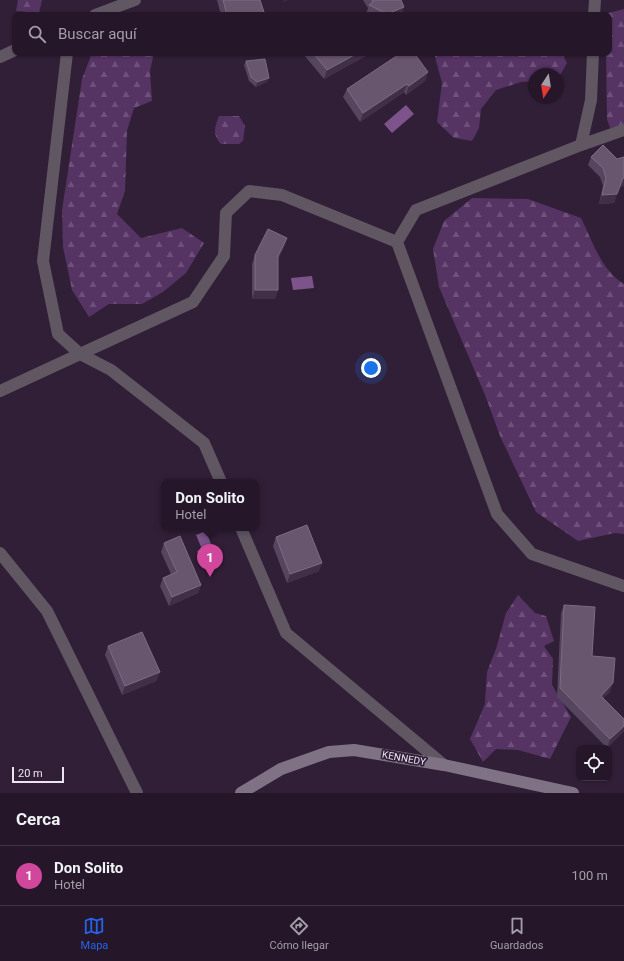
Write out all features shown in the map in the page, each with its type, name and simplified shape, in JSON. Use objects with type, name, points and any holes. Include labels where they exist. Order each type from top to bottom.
[{"type":"main road","name":"KENNEDY","points":[[240,793],[281,769],[329,752],[354,750],[444,765],[573,793]]},
{"type":"street","points":[[103,12],[135,0]]},
{"type":"street","points":[[594,12],[595,0]]},
{"type":"street","points":[[0,57],[12,51]]},
{"type":"street","points":[[67,56],[43,261],[58,334],[80,354],[111,370],[204,443],[220,479]]},
{"type":"street","points":[[581,145],[591,100],[593,56]]},
{"type":"street","points":[[397,242],[416,210],[581,145],[624,130]]},
{"type":"street","points":[[0,392],[194,302],[224,256],[226,213],[249,192],[282,195],[397,242],[497,514],[532,554],[624,586]]},
{"type":"street","points":[[242,531],[286,632],[444,765]]},
{"type":"street","points":[[0,553],[47,611],[137,793]]},
{"type":"green space","points":[[18,0],[42,0],[39,12],[16,11]]},
{"type":"green space","points":[[624,9],[624,126],[610,128],[607,119],[606,56],[612,56],[612,12]]},
{"type":"green space","points":[[91,56],[153,56],[150,71],[152,101],[134,108],[127,131],[125,191],[117,214],[141,238],[182,228],[204,243],[186,273],[163,292],[142,304],[109,304],[89,317],[72,290],[63,247],[62,210],[82,79]]},
{"type":"green space","points":[[435,56],[564,56],[567,63],[564,68],[528,68],[528,81],[521,82],[496,90],[481,109],[479,128],[472,141],[454,138],[437,122],[442,83]]},
{"type":"green space","points":[[219,116],[239,116],[245,126],[243,141],[239,144],[221,144],[215,134]]},
{"type":"green space","points":[[472,198],[528,199],[581,218],[603,263],[616,278],[624,284],[624,534],[615,533],[578,541],[536,512],[500,436],[485,395],[439,287],[433,249],[444,221]]},
{"type":"green space","points":[[518,595],[535,613],[546,616],[554,641],[544,646],[553,659],[552,685],[571,717],[550,759],[518,750],[496,749],[483,762],[470,739],[485,704],[487,672],[496,649],[506,613]]},
{"type":"shaded area","points":[[406,105],[414,114],[392,133],[384,124]]},
{"type":"shaded area","points":[[312,276],[314,288],[293,290],[291,278]]},
{"type":"shaded area","points":[[206,531],[213,549],[199,555],[197,551],[202,549],[196,535]]},
{"type":"building","points":[[223,0],[260,0],[264,12],[226,12]]},
{"type":"building","points":[[372,0],[401,0],[404,7],[392,12],[383,12],[369,5],[373,2]]},
{"type":"building","points":[[315,56],[353,56],[327,70]]},
{"type":"building","points":[[396,56],[416,56],[428,72],[409,86],[407,84],[363,113],[347,89]]},
{"type":"building","points":[[265,59],[269,78],[257,82],[251,77],[246,61]]},
{"type":"building","points":[[603,145],[617,159],[624,157],[624,178],[617,194],[602,195],[606,178],[603,168],[591,157]]},
{"type":"building","points":[[268,229],[287,238],[278,256],[278,290],[255,290],[255,255]]},
{"type":"building","points":[[307,525],[322,563],[290,574],[276,537]]},
{"type":"building","points":[[180,536],[201,585],[172,597],[163,578],[177,572],[164,543]]},
{"type":"building","points":[[564,605],[595,607],[592,656],[615,658],[613,683],[601,696],[624,719],[624,726],[610,739],[560,688]]},
{"type":"building","points":[[142,632],[160,672],[125,686],[108,646]]},
{"type":"place","name":"Don Solito","points":[[210,577]]}]
